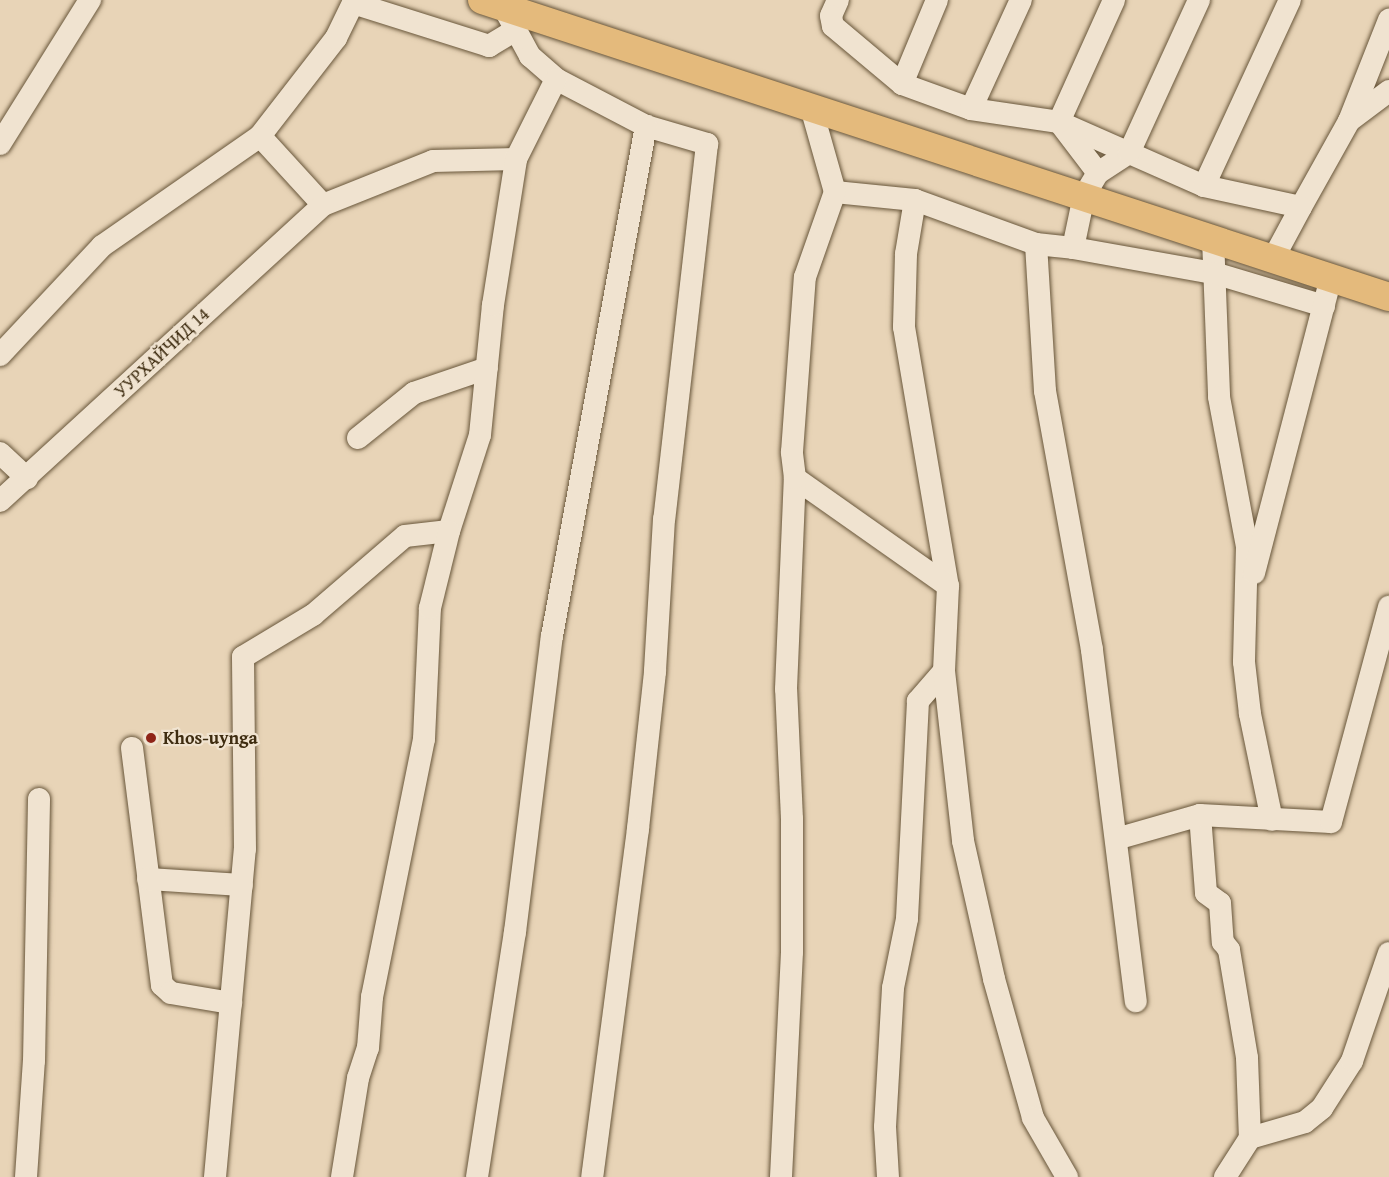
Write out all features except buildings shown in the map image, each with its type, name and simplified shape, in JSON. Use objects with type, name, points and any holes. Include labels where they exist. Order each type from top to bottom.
[{"type":"main road","points":[[510,10],[811,107],[1091,185],[1213,238],[1389,297]]},
{"type":"street","points":[[0,144],[90,0]]},
{"type":"street","points":[[902,84],[937,0]]},
{"type":"street","points":[[971,109],[1021,0]]},
{"type":"street","points":[[1059,122],[1114,0]]},
{"type":"street","points":[[1073,248],[1091,185],[1129,153],[1199,0]]},
{"type":"street","points":[[1204,186],[1290,0]]},
{"type":"street","points":[[0,355],[102,246],[260,136],[336,38],[353,3],[489,46],[510,10]]},
{"type":"street","points":[[828,5],[833,26],[902,84],[971,109],[1059,122],[1204,186],[1300,207]]},
{"type":"street","points":[[510,10],[530,56],[556,79],[646,126],[707,144],[664,519],[655,672],[638,829],[592,1177]]},
{"type":"street","points":[[1273,258],[1349,121],[1389,20]]},
{"type":"street","points":[[342,1177],[358,1078],[368,1048],[372,997],[424,738],[430,608],[449,531],[480,435],[516,159],[556,79]]},
{"type":"street","points":[[1349,121],[1389,91]]},
{"type":"street","points":[[781,1177],[792,952],[786,689],[795,478],[792,452],[805,277],[835,192],[811,107]]},
{"type":"street","points":[[1059,122],[1091,185]]},
{"type":"street","points":[[477,1177],[515,932],[552,636],[646,126]]},
{"type":"street","points":[[260,136],[323,204],[433,161],[516,159]]},
{"type":"street","points":[[835,192],[915,200],[1036,244],[1073,248],[1214,273],[1324,306]]},
{"type":"street","points":[[915,200],[906,254],[904,327],[948,586],[944,670],[963,841],[994,979],[1033,1118],[1067,1177]]},
{"type":"street","name":"УУРХАЙЧИД 14","points":[[0,501],[323,204]]},
{"type":"street","points":[[1213,238],[1219,397],[1247,546],[1244,662],[1250,714],[1272,820]]},
{"type":"street","points":[[1036,244],[1045,391],[1092,650],[1136,1001]]},
{"type":"street","points":[[1245,609],[1331,278]]},
{"type":"street","points":[[358,438],[414,393],[487,368]]},
{"type":"street","points":[[0,453],[27,478]]},
{"type":"street","points":[[795,478],[948,586]]},
{"type":"street","points":[[215,1177],[242,885],[243,657],[313,615],[405,536],[449,531]]},
{"type":"street","points":[[1116,839],[1200,815],[1331,822],[1389,607]]},
{"type":"street","points":[[888,1177],[885,1128],[893,988],[907,919],[918,701],[944,670]]},
{"type":"street","points":[[132,748],[162,984],[171,993],[231,1003]]},
{"type":"street","points":[[26,1177],[34,1061],[39,800]]},
{"type":"street","points":[[1200,815],[1206,893],[1220,903],[1223,942],[1229,950],[1247,1058],[1250,1138],[1225,1177]]},
{"type":"street","points":[[148,879],[242,885]]},
{"type":"street","points":[[1250,1138],[1305,1122],[1322,1108],[1352,1061],[1389,953]]},
{"type":"place","name":"Khos-uynga","points":[[151,738]]}]
